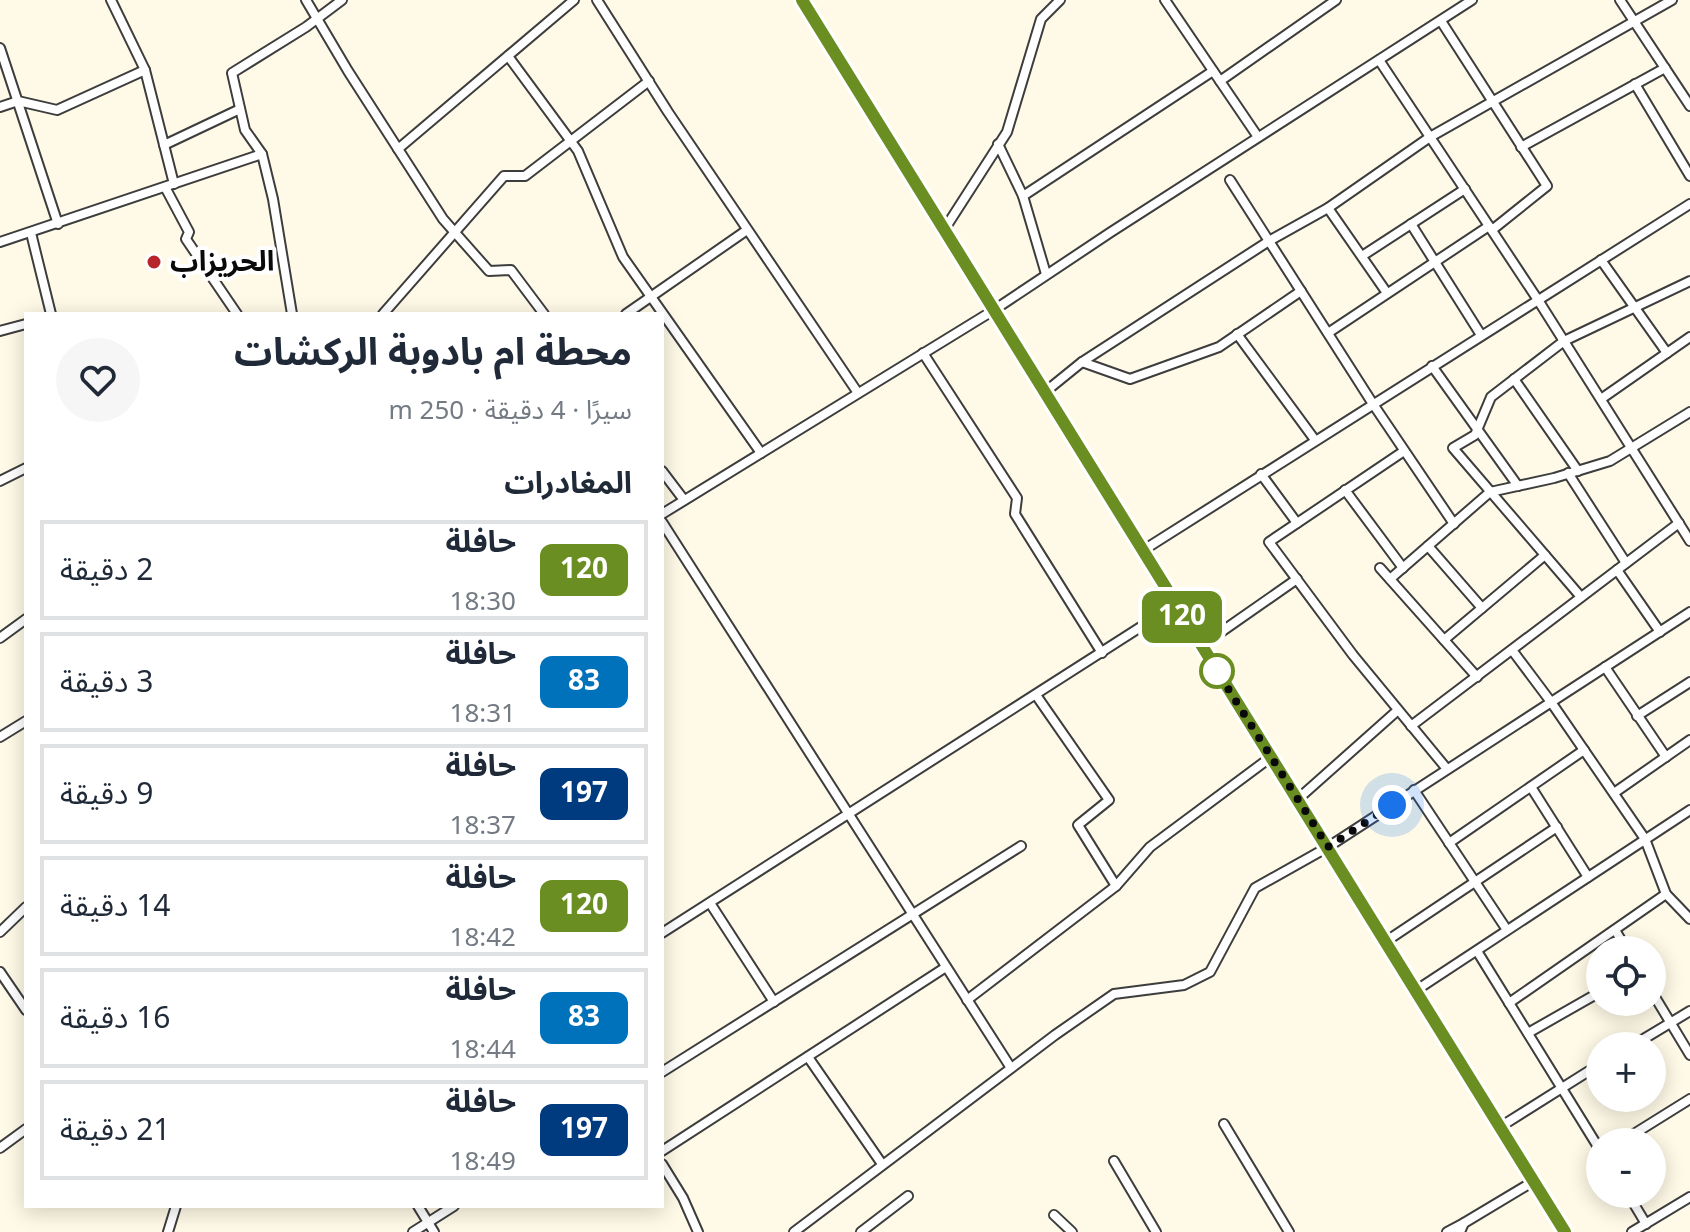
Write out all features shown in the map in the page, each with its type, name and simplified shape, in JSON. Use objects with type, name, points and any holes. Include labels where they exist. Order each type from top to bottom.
[{"type":"main road","points":[[802,0],[1565,1232]]},
{"type":"street","points":[[111,0],[145,70],[164,145],[169,186],[189,232],[186,239],[236,312]]},
{"type":"street","points":[[306,0],[443,219],[489,271],[511,270],[542,312]]},
{"type":"street","points":[[291,310],[273,199],[262,154],[245,130],[232,73],[342,0]]},
{"type":"street","points":[[398,149],[574,0]]},
{"type":"street","points":[[597,0],[858,393]]},
{"type":"street","points":[[944,230],[1007,132],[1041,19],[1060,0]]},
{"type":"street","points":[[1165,0],[1258,137]]},
{"type":"street","points":[[1220,81],[1336,0]]},
{"type":"street","points":[[664,513],[994,310],[1472,0]]},
{"type":"street","points":[[1620,0],[1690,106]]},
{"type":"street","points":[[1045,392],[1082,362],[1269,241],[1328,208],[1430,137],[1672,0]]},
{"type":"street","points":[[1328,333],[1490,228],[1547,186],[1441,21]]},
{"type":"street","points":[[0,48],[58,224]]},
{"type":"street","points":[[508,56],[578,151],[623,257],[662,312]]},
{"type":"street","points":[[1379,60],[1538,300],[1690,541]]},
{"type":"street","points":[[1521,147],[1665,68]]},
{"type":"street","points":[[0,107],[18,101],[57,110],[145,70]]},
{"type":"street","points":[[1023,196],[1213,71]]},
{"type":"street","points":[[385,312],[504,176],[525,176],[649,81]]},
{"type":"street","points":[[1635,84],[1690,176]]},
{"type":"street","points":[[164,145],[240,109]]},
{"type":"street","points":[[998,144],[1023,196],[1046,274]]},
{"type":"street","points":[[0,242],[262,154]]},
{"type":"street","points":[[1230,180],[1454,524]]},
{"type":"street","points":[[1362,256],[1465,189]]},
{"type":"street","points":[[1142,551],[1690,204]]},
{"type":"street","points":[[1328,208],[1387,293]]},
{"type":"street","points":[[1411,224],[1481,335]]},
{"type":"street","points":[[629,312],[747,230]]},
{"type":"street","points":[[31,233],[51,312]]},
{"type":"street","points":[[1601,260],[1667,353]]},
{"type":"street","points":[[1581,597],[1453,448],[1475,435],[1491,397],[1564,341],[1687,283],[1690,293]]},
{"type":"street","points":[[1082,362],[1130,379],[1219,347],[1301,291]]},
{"type":"street","points":[[664,315],[761,453]]},
{"type":"street","points":[[0,331],[24,325]]},
{"type":"street","points":[[1237,334],[1315,440]]},
{"type":"street","points":[[1601,399],[1690,337]]},
{"type":"street","points":[[923,353],[1017,498],[1015,514],[1102,653]]},
{"type":"street","points":[[1432,366],[1518,486]]},
{"type":"street","points":[[1514,379],[1626,563]]},
{"type":"street","points":[[1390,579],[1490,492],[1610,461],[1690,412]]},
{"type":"street","points":[[1404,451],[1269,542],[1353,655],[1447,769]]},
{"type":"street","points":[[0,481],[24,469]]},
{"type":"street","points":[[664,474],[684,500]]},
{"type":"street","points":[[1261,474],[1297,523]]},
{"type":"street","points":[[1345,490],[1403,568]]},
{"type":"street","points":[[1411,726],[1679,523]]},
{"type":"street","points":[[664,525],[1011,1068]]},
{"type":"street","points":[[1428,546],[1482,608]]},
{"type":"street","points":[[1444,640],[1545,555]]},
{"type":"street","points":[[1380,568],[1477,677]]},
{"type":"street","points":[[1617,570],[1660,632]]},
{"type":"street","points":[[1201,646],[1297,579]]},
{"type":"street","points":[[664,932],[1175,605]]},
{"type":"street","points":[[794,1232],[1114,994],[1184,985],[1210,972],[1255,888],[1328,847],[1690,612]]},
{"type":"street","points":[[0,638],[24,620]]},
{"type":"street","points":[[1512,650],[1645,839],[1666,894],[1690,919]]},
{"type":"street","points":[[1605,667],[1666,757]]},
{"type":"street","points":[[1637,716],[1690,683]]},
{"type":"street","points":[[1036,695],[1109,800],[1078,825],[1116,886]]},
{"type":"street","points":[[1298,799],[1398,710]]},
{"type":"street","points":[[0,737],[24,722]]},
{"type":"street","points":[[1614,793],[1690,740]]},
{"type":"street","points":[[1449,843],[1584,750]]},
{"type":"street","points":[[967,1000],[1116,886],[1150,847],[1271,757]]},
{"type":"street","points":[[1531,787],[1588,877]]},
{"type":"street","points":[[1414,790],[1507,930]]},
{"type":"street","points":[[1415,991],[1690,810]]},
{"type":"street","points":[[1385,942],[1557,827]]},
{"type":"street","points":[[664,1071],[1021,846]]},
{"type":"street","points":[[1509,1003],[1666,894]]},
{"type":"street","points":[[710,903],[774,1002]]},
{"type":"street","points":[[0,932],[24,909]]},
{"type":"street","points":[[1615,930],[1619,936]]},
{"type":"street","points":[[1477,951],[1586,1128]]},
{"type":"street","points":[[664,1150],[946,967]]},
{"type":"street","points":[[0,972],[24,1007]]},
{"type":"street","points":[[1528,1033],[1586,1000]]},
{"type":"street","points":[[1656,1032],[1690,1011]]},
{"type":"street","points":[[1666,1015],[1690,1055]]},
{"type":"street","points":[[808,1057],[882,1164]]},
{"type":"street","points":[[1500,1127],[1586,1072]]},
{"type":"street","points":[[1643,1128],[1690,1099]]},
{"type":"street","points":[[1224,1124],[1289,1232]]},
{"type":"street","points":[[0,1148],[24,1130]]},
{"type":"street","points":[[1114,1161],[1156,1232]]},
{"type":"street","points":[[664,1167],[683,1198],[698,1232]]},
{"type":"street","points":[[1447,1232],[1462,1228],[1534,1181]]},
{"type":"street","points":[[861,1232],[908,1196]]},
{"type":"street","points":[[1632,1232],[1690,1197]]},
{"type":"street","points":[[168,1232],[175,1208]]},
{"type":"street","points":[[419,1208],[434,1232]]},
{"type":"street","points":[[413,1232],[451,1208]]},
{"type":"street","points":[[1636,1208],[1646,1224]]},
{"type":"street","points":[[1054,1215],[1072,1232]]},
{"type":"bus line","name":"120","points":[[802,0],[1565,1232]]},
{"type":"place","name":"الحريزاب","points":[[154,262]]},
{"type":"route","points":[[1217,671],[1215,668],[1328,847],[1392,805]]}]
